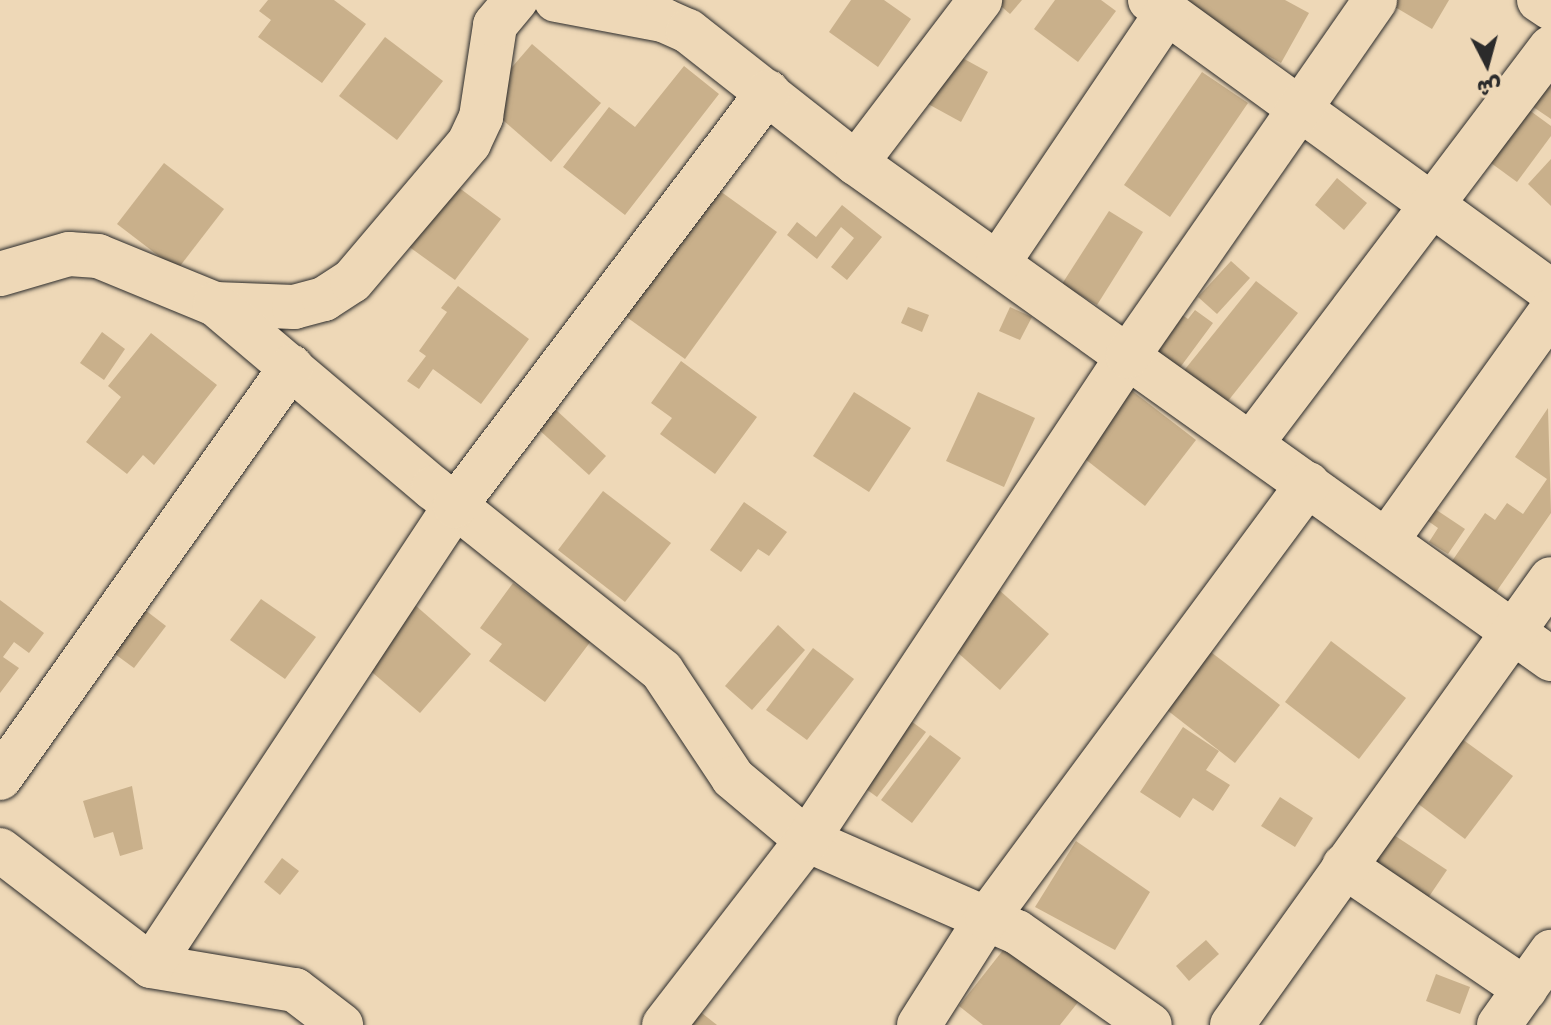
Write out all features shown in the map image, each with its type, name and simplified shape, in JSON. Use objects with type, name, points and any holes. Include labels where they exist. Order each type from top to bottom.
[{"type":"street","points":[[215,304],[294,307],[324,299],[352,281],[475,132],[495,25],[516,0]]},
{"type":"street","points":[[556,0],[663,20],[688,31],[856,163],[1551,659]]},
{"type":"street","points":[[856,163],[980,0]]},
{"type":"street","points":[[664,1025],[807,840],[1128,356],[1302,110],[1375,0]]},
{"type":"street","points":[[1539,0],[1551,8]]},
{"type":"street","points":[[998,263],[1158,6],[1551,291]]},
{"type":"street","points":[[1251,444],[1551,48]]},
{"type":"street","points":[[151,966],[455,506],[768,92]]},
{"type":"street","points":[[0,274],[57,256],[98,256],[215,304],[455,506],[662,671],[733,778],[807,840],[1017,932],[1150,1025]]},
{"type":"street","points":[[1387,540],[1551,311]]},
{"type":"street","points":[[0,778],[291,367]]},
{"type":"street","points":[[919,1025],[987,918],[1308,484]]},
{"type":"street","points":[[1232,1025],[1511,630],[1551,579]]},
{"type":"street","points":[[0,850],[151,966],[295,990],[341,1025]]},
{"type":"street","points":[[1344,866],[1525,989]]},
{"type":"street","points":[[1499,1025],[1551,952]]},
{"type":"building","points":[[268,0],[334,0],[366,24],[322,83],[258,37],[271,20],[259,11]]},
{"type":"building","points":[[851,0],[884,0],[911,19],[878,67],[829,32]]},
{"type":"building","points":[[994,0],[1022,0],[1010,14]]},
{"type":"building","points":[[1055,0],[1101,0],[1116,11],[1078,62],[1034,29]]},
{"type":"building","points":[[1181,0],[1285,0],[1309,13],[1281,63],[1178,6]]},
{"type":"building","points":[[1393,0],[1449,0],[1432,29],[1390,4]]},
{"type":"building","points":[[385,37],[443,81],[397,140],[339,96]]},
{"type":"building","points":[[1551,41],[1551,119],[1511,92]]},
{"type":"building","points":[[532,44],[601,103],[551,162],[482,102]]},
{"type":"building","points":[[946,49],[988,72],[961,122],[919,99]]},
{"type":"building","points":[[684,66],[719,94],[625,215],[563,167],[609,107],[635,127]]},
{"type":"building","points":[[1202,72],[1248,103],[1170,217],[1124,185]]},
{"type":"building","points":[[1507,94],[1551,126],[1551,136],[1517,182],[1469,147]]},
{"type":"building","points":[[1551,159],[1551,206],[1528,184]]},
{"type":"building","points":[[164,163],[224,209],[177,270],[117,224]]},
{"type":"building","points":[[1337,178],[1367,203],[1344,230],[1315,205]]},
{"type":"building","points":[[454,184],[501,219],[455,280],[408,246]]},
{"type":"building","points":[[713,186],[777,232],[685,359],[600,298]]},
{"type":"building","points":[[842,205],[882,237],[847,280],[831,267],[854,238],[841,227],[817,259],[787,235],[797,222],[816,237]]},
{"type":"building","points":[[1109,211],[1143,232],[1097,305],[1062,284]]},
{"type":"building","points":[[1231,261],[1250,278],[1217,314],[1198,297]]},
{"type":"building","points":[[1256,281],[1298,313],[1224,406],[1182,373]]},
{"type":"building","points":[[458,286],[529,339],[481,404],[433,369],[419,389],[407,381],[426,356],[419,351],[447,312],[441,308]]},
{"type":"building","points":[[1156,297],[1188,319],[1195,310],[1213,323],[1179,369],[1130,333]]},
{"type":"building","points":[[908,307],[929,315],[922,332],[901,323]]},
{"type":"building","points":[[1010,307],[1032,317],[1020,340],[999,331]]},
{"type":"building","points":[[102,332],[125,349],[104,380],[80,363]]},
{"type":"building","points":[[151,333],[217,385],[154,465],[143,455],[127,474],[86,442],[121,397],[108,386]]},
{"type":"building","points":[[681,361],[757,417],[715,474],[660,434],[672,418],[651,403]]},
{"type":"building","points":[[1122,383],[1196,440],[1145,506],[1071,448]]},
{"type":"building","points":[[854,392],[911,428],[869,492],[813,456]]},
{"type":"building","points":[[978,392],[1035,418],[1004,487],[946,461]]},
{"type":"building","points":[[1548,408],[1551,513],[1494,595],[1450,564],[1485,513],[1495,520],[1507,503],[1523,514],[1547,479],[1515,457]]},
{"type":"building","points":[[555,409],[606,456],[589,475],[537,428]]},
{"type":"building","points":[[603,491],[671,543],[625,602],[558,550]]},
{"type":"building","points":[[744,502],[787,532],[769,556],[758,549],[741,572],[710,550]]},
{"type":"building","points":[[1429,505],[1465,529],[1448,554],[1429,542],[1438,528],[1421,516]]},
{"type":"building","points":[[981,574],[1049,634],[1000,690],[932,630]]},
{"type":"building","points":[[513,583],[591,641],[545,702],[489,661],[502,644],[480,628]]},
{"type":"building","points":[[115,587],[166,626],[134,668],[82,630]]},
{"type":"building","points":[[399,591],[471,654],[420,713],[347,651]]},
{"type":"building","points":[[261,599],[316,637],[285,679],[230,640]]},
{"type":"building","points":[[0,600],[44,633],[29,653],[14,642],[3,657],[19,668],[0,693]]},
{"type":"building","points":[[778,625],[805,650],[752,710],[725,686]]},
{"type":"building","points":[[1331,641],[1406,698],[1359,759],[1285,702]]},
{"type":"building","points":[[1203,646],[1280,705],[1235,763],[1158,703]]},
{"type":"building","points":[[813,648],[854,679],[807,740],[766,710]]},
{"type":"building","points":[[889,705],[926,732],[877,797],[840,770]]},
{"type":"building","points":[[1440,723],[1513,776],[1465,839],[1393,785]]},
{"type":"building","points":[[1183,727],[1219,751],[1206,770],[1230,785],[1213,811],[1193,798],[1180,818],[1140,792]]},
{"type":"building","points":[[930,735],[961,758],[912,823],[881,800]]},
{"type":"building","points":[[132,786],[143,849],[120,856],[113,832],[94,838],[83,801]]},
{"type":"building","points":[[1280,797],[1313,818],[1295,847],[1261,826]]},
{"type":"building","points":[[1365,816],[1447,870],[1426,901],[1344,848]]},
{"type":"building","points":[[1076,841],[1150,892],[1115,950],[1035,907]]},
{"type":"building","points":[[282,858],[299,871],[280,895],[264,882]]},
{"type":"building","points":[[1011,940],[1083,996],[1060,1025],[983,1025],[959,1006]]},
{"type":"building","points":[[1206,940],[1219,954],[1189,981],[1176,966]]},
{"type":"building","points":[[1436,974],[1470,987],[1460,1014],[1426,1001]]},
{"type":"building","points":[[693,1006],[717,1025],[678,1025]]}]
